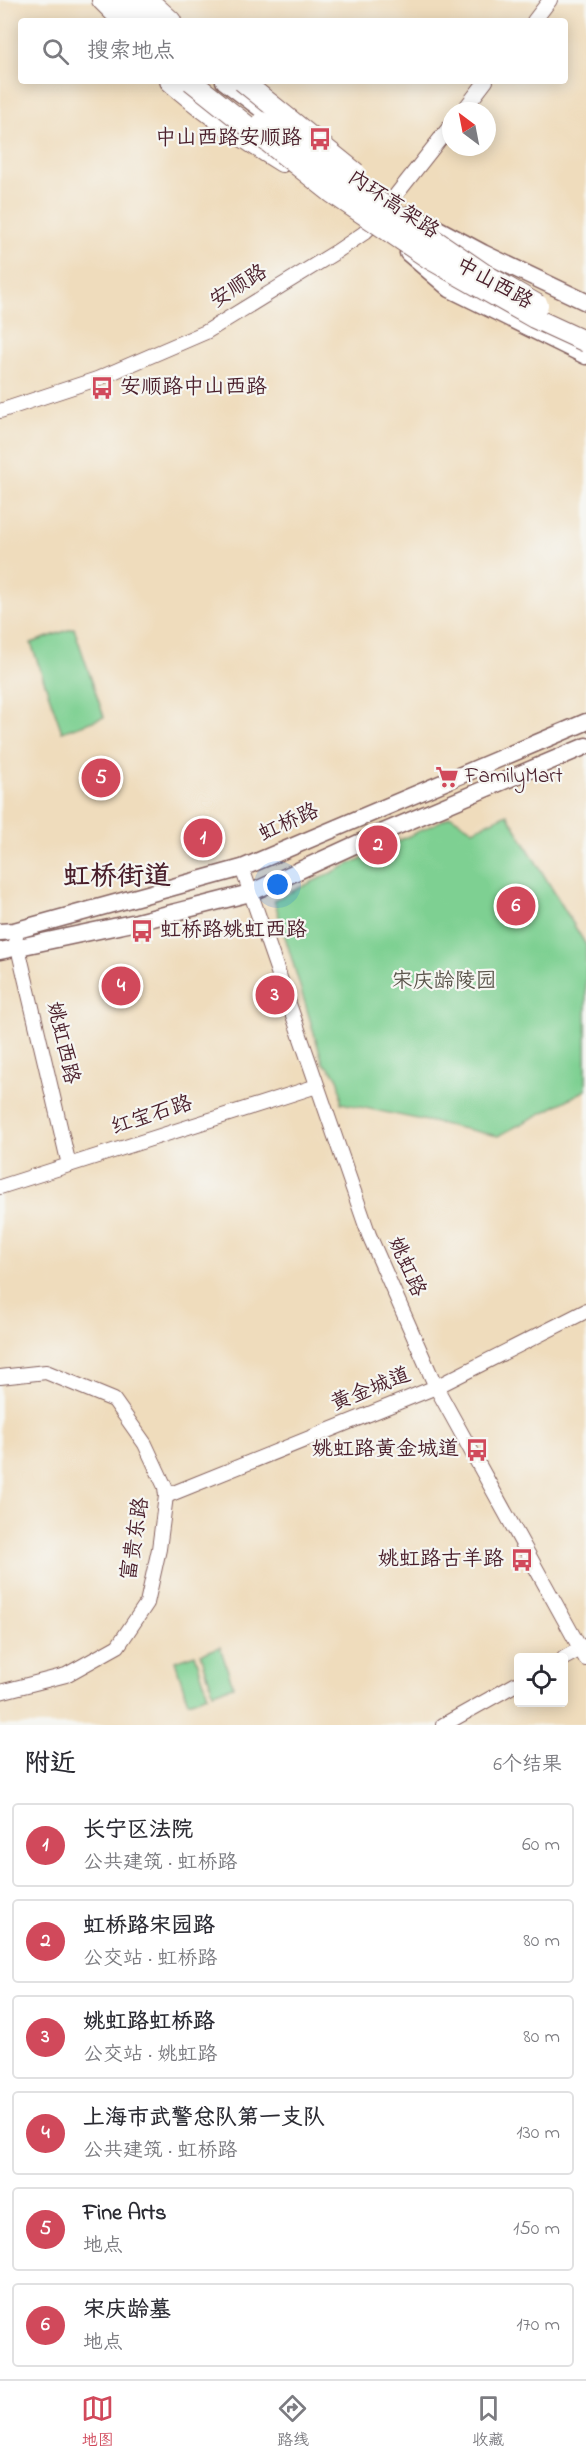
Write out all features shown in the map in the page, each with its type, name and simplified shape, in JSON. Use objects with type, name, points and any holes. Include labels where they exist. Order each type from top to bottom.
[{"type":"highway","points":[[89,0],[105,18]]},
{"type":"highway","points":[[104,0],[122,18]]},
{"type":"highway","points":[[120,0],[139,18]]},
{"type":"highway","points":[[148,0],[168,18]]},
{"type":"highway","points":[[174,84],[243,138],[332,193]]},
{"type":"highway","name":"内环高架路","points":[[195,84],[332,193],[428,258],[497,298],[586,342]]},
{"type":"highway","name":"内环高架路","points":[[210,84],[353,186],[486,275],[586,329]]},
{"type":"highway","points":[[246,84],[486,275]]},
{"type":"main road","points":[[133,0],[152,18]]},
{"type":"main road","name":"中山西路","points":[[195,84],[249,130],[374,223],[450,289],[586,356]]},
{"type":"main road","name":"中山西路","points":[[228,84],[389,203],[483,253],[586,302]]},
{"type":"main road","name":"虹桥路","points":[[7,931],[242,868],[586,722]]},
{"type":"main road","points":[[0,951],[18,949],[250,893],[374,836],[586,746]]},
{"type":"street","points":[[536,18],[550,0]]},
{"type":"street","points":[[470,102],[484,84]]},
{"type":"street","name":"安顺路","points":[[0,411],[117,371],[206,333],[364,233],[442,136]]},
{"type":"street","name":"姚虹路","points":[[242,868],[369,1235],[436,1387],[584,1651]]},
{"type":"street","name":"姚虹西路","points":[[7,931],[18,949],[69,1165]]},
{"type":"street","name":"红宝石路","points":[[0,1187],[317,1086]]},
{"type":"street","name":"黄金城道","points":[[166,1496],[436,1387],[586,1311]]},
{"type":"street","name":"富贵东路","points":[[0,1377],[46,1372],[114,1400],[145,1444],[165,1487],[166,1496],[159,1549],[147,1603],[118,1646],[66,1675],[0,1692]]},
{"type":"street","points":[[568,1657],[584,1651]]},
{"type":"street","points":[[443,1725],[514,1686]]},
{"type":"green space","points":[[74,628],[104,717],[62,732],[31,643]]},
{"type":"green space","name":"宋庆龄陵园","points":[[507,814],[586,945],[586,1090],[498,1136],[341,1103],[338,1080],[323,1063],[274,900],[451,816],[473,830]]},
{"type":"green space","points":[[220,1647],[233,1686],[213,1692],[201,1654]]},
{"type":"green space","points":[[195,1654],[208,1695],[188,1702],[175,1661]]},
{"type":"place","name":"中山西路安顺路","points":[[320,139]]},
{"type":"place","name":"安顺路中山西路","points":[[102,388]]},
{"type":"place","name":"FamilyMart","points":[[447,777]]},
{"type":"place","name":"Fine Arts","points":[[101,778]]},
{"type":"place","name":"长宁区法院","points":[[203,838]]},
{"type":"place","name":"虹桥路宋园路","points":[[378,845]]},
{"type":"place","name":"宋庆龄墓","points":[[516,906]]},
{"type":"place","name":"虹桥路姚虹西路","points":[[142,931]]},
{"type":"place","name":"上海市武警总队第一支队","points":[[121,986]]},
{"type":"place","name":"姚虹路虹桥路","points":[[275,995]]},
{"type":"place","name":"姚虹路黄金城道","points":[[477,1450]]},
{"type":"place","name":"姚虹路古羊路","points":[[522,1560]]},
{"type":"district","name":"虹桥街道","points":[[117,877]]}]
